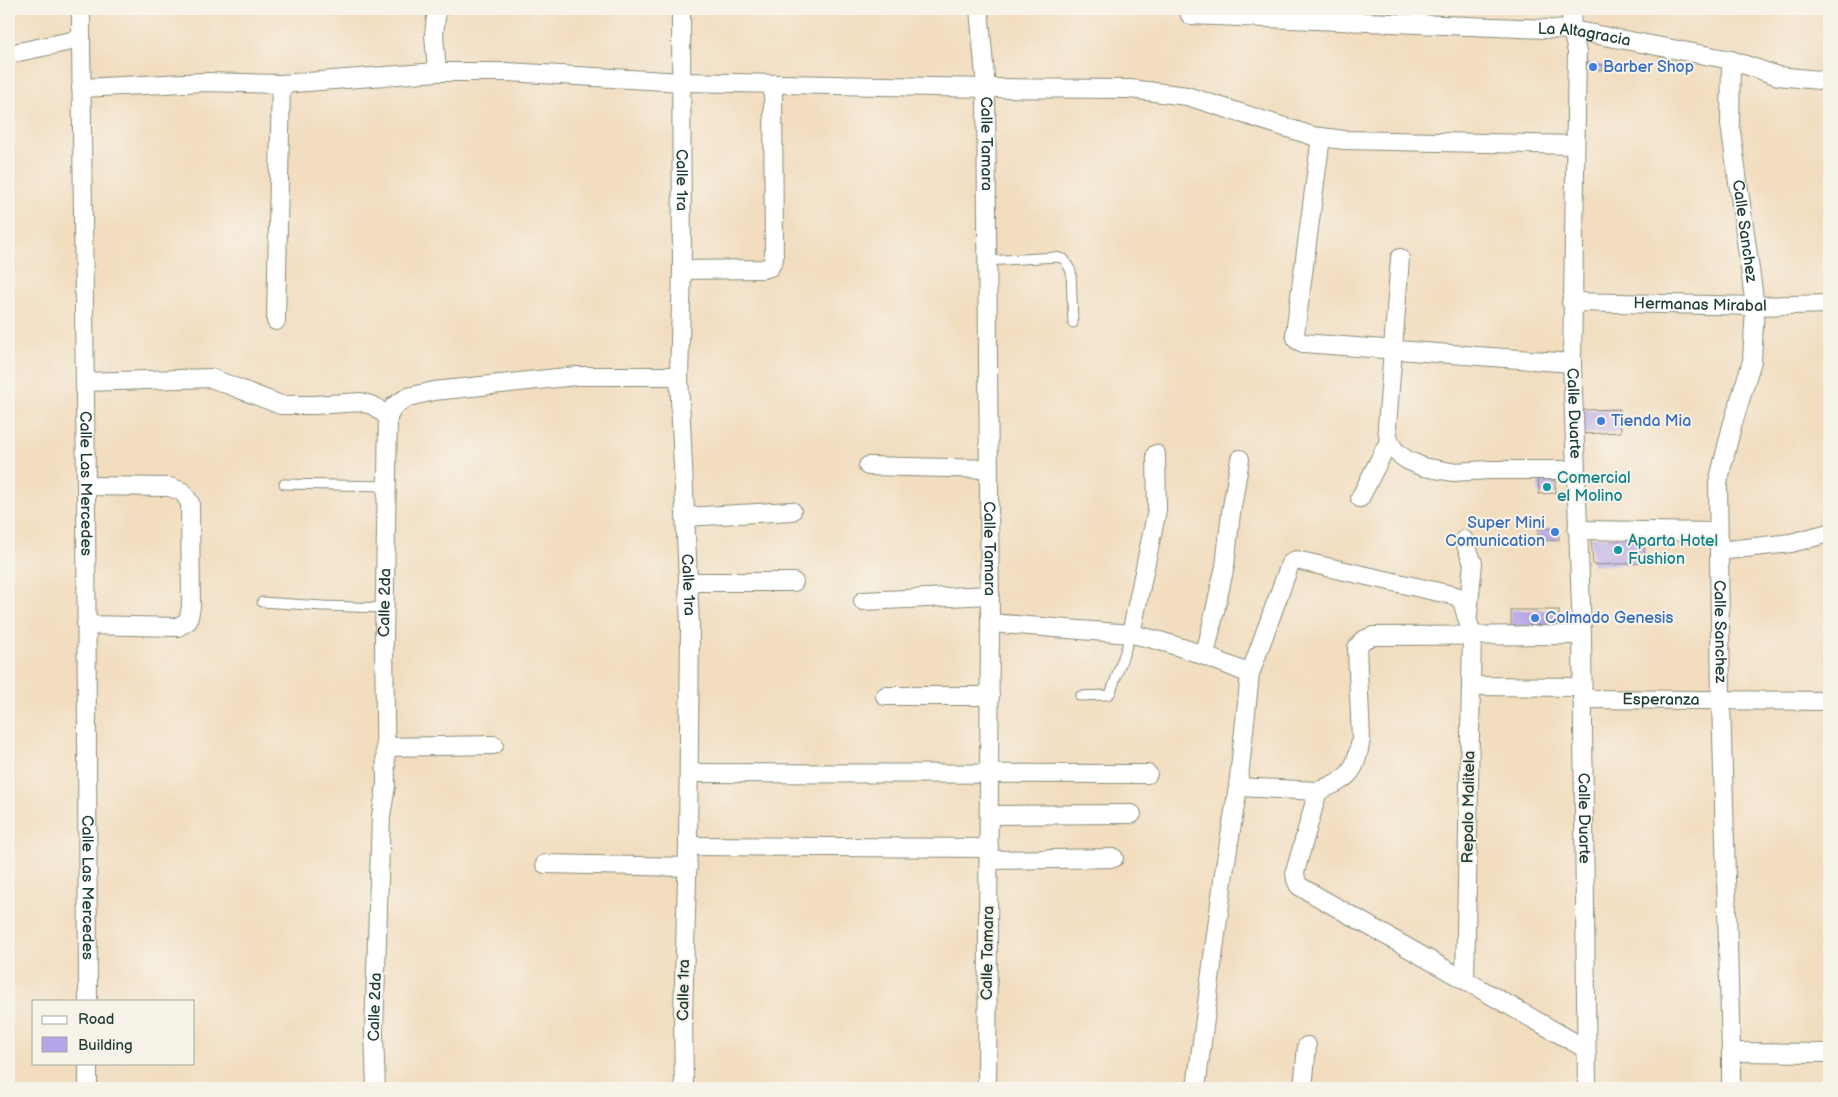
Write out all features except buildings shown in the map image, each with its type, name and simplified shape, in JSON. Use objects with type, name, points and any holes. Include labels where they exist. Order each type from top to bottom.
[{"type":"street","name":"Calle Las Mercedes","points":[[81,9],[86,486],[88,1000]]},
{"type":"street","points":[[437,9],[434,34],[437,72]]},
{"type":"street","name":"Calle 1ra","points":[[681,9],[682,270],[679,376],[690,626],[688,867],[683,1014],[684,1088]]},
{"type":"street","name":"Calle Tamara","points":[[980,9],[986,88],[990,595],[987,1088]]},
{"type":"street","name":"La Altagracia","points":[[1189,9],[1190,15],[1284,14],[1572,30],[1731,60],[1778,76],[1829,81]]},
{"type":"street","name":"Calle Duarte","points":[[1571,9],[1572,30],[1577,52],[1572,363],[1582,635],[1587,1088]]},
{"type":"street","points":[[9,54],[81,39]]},
{"type":"street","name":"Calle Sanchez","points":[[1731,60],[1730,124],[1755,306],[1752,361],[1732,426],[1718,484],[1721,700],[1731,1088]]},
{"type":"street","points":[[81,88],[205,82],[281,84],[437,72],[507,72],[682,82],[1130,89],[1187,96],[1313,136],[1373,141],[1575,145]]},
{"type":"street","points":[[276,321],[281,84]]},
{"type":"street","points":[[682,270],[762,268],[770,266],[774,260],[773,84]]},
{"type":"street","points":[[1321,136],[1295,334],[1297,340],[1304,343],[1572,363]]},
{"type":"street","points":[[1400,258],[1387,403],[1389,441],[1395,450],[1407,460],[1423,467],[1452,472],[1575,470]]},
{"type":"street","name":"Hermanas Mirabal","points":[[1572,302],[1755,306],[1829,304]]},
{"type":"street","points":[[85,382],[211,378],[281,404],[314,405],[361,402],[374,406],[388,417],[394,406],[408,396],[434,392],[576,376],[679,376]]},
{"type":"street","name":"Calle 2da","points":[[376,1088],[374,1023],[381,816],[386,786],[384,608],[388,417]]},
{"type":"street","points":[[1360,498],[1389,441]]},
{"type":"street","points":[[1131,634],[1157,510],[1156,454]]},
{"type":"street","points":[[1205,655],[1225,566],[1230,513],[1240,459]]},
{"type":"street","points":[[868,466],[989,469]]},
{"type":"street","points":[[86,486],[170,487],[182,492],[190,503],[191,598],[188,620],[178,626],[86,625]]},
{"type":"street","points":[[685,517],[792,511]]},
{"type":"street","points":[[1577,530],[1718,532]]},
{"type":"street","points":[[1719,551],[1791,543],[1829,533]]},
{"type":"street","points":[[1464,540],[1473,564],[1467,618]]},
{"type":"street","points":[[1196,1088],[1224,873],[1238,787],[1250,674],[1290,564],[1296,560],[1456,596],[1462,601],[1467,618]]},
{"type":"street","points":[[688,582],[794,582]]},
{"type":"street","points":[[863,601],[990,595]]},
{"type":"street","name":"Repalo Malitela","points":[[1465,980],[1472,686],[1472,635],[1467,618]]},
{"type":"street","points":[[990,622],[1131,634],[1152,638],[1205,655],[1250,674]]},
{"type":"street","points":[[1238,787],[1318,791],[1347,777],[1355,766],[1361,739],[1357,648],[1363,640],[1373,636],[1582,635]]},
{"type":"street","name":"Esperanza","points":[[1472,686],[1721,700],[1829,701]]},
{"type":"street","points":[[885,696],[990,696]]},
{"type":"street","points":[[386,747],[494,745]]},
{"type":"street","points":[[689,773],[1148,774]]},
{"type":"street","points":[[1318,791],[1295,872],[1299,886],[1586,1049]]},
{"type":"street","points":[[990,815],[1132,814]]},
{"type":"street","points":[[688,846],[1114,858]]},
{"type":"street","points":[[545,864],[688,867]]},
{"type":"street","points":[[1303,1088],[1307,1046]]},
{"type":"street","points":[[1731,1052],[1829,1053]]},
{"type":"street","points":[[88,1064],[88,1088]]},
{"type":"lane","points":[[987,261],[1056,257],[1064,259],[1071,270],[1073,323]]},
{"type":"lane","points":[[284,484],[386,486]]},
{"type":"lane","points":[[262,602],[384,608]]},
{"type":"lane","points":[[1080,696],[1108,695],[1111,692],[1131,634]]},
{"type":"place","name":"Barber Shop","points":[[1593,67]]},
{"type":"place","name":"Tienda Mia","points":[[1601,421]]},
{"type":"place","name":"Comercial el Molino","points":[[1547,487]]},
{"type":"place","name":"Super Mini Comunication","points":[[1555,532]]},
{"type":"place","name":"Aparta Hotel Fushion","points":[[1618,550]]},
{"type":"place","name":"Colmado Genesis","points":[[1535,618]]}]
